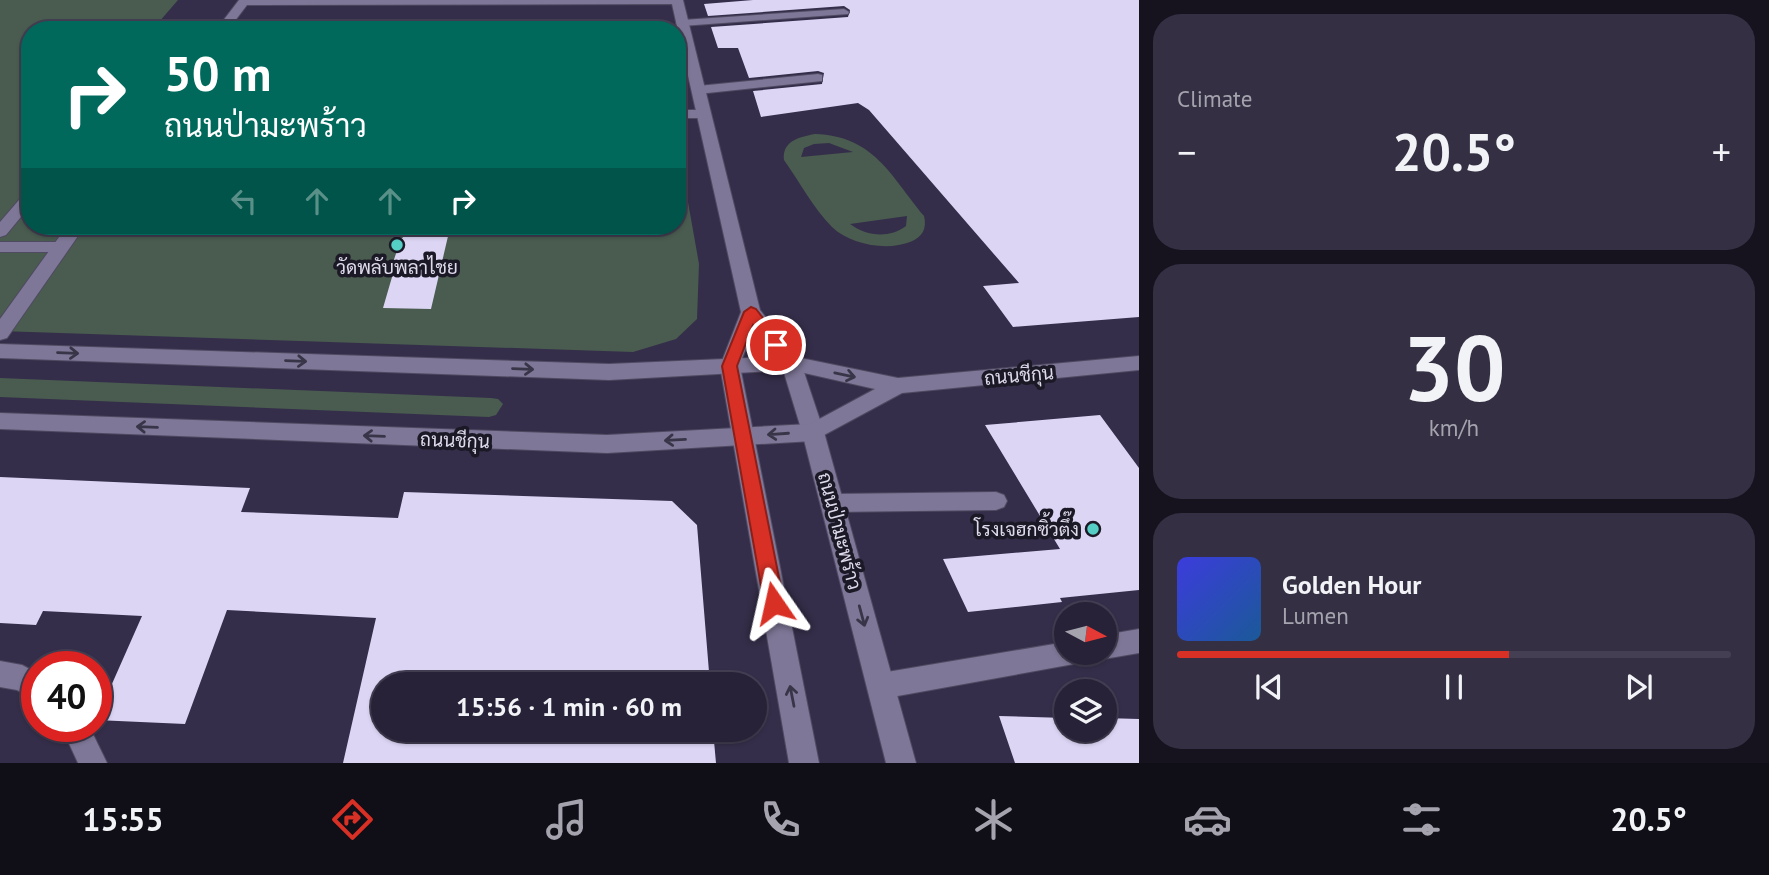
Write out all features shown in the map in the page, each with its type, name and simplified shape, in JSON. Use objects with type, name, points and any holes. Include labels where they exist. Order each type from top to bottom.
[{"type":"street","points":[[229,21],[244,1],[677,1]]},
{"type":"street","name":"ถนนป่ามะพร้าว","points":[[677,1],[682,21]]},
{"type":"street","name":"ถนนป่ามะพร้าว","points":[[686,40],[751,312],[791,363],[813,432],[901,763]]},
{"type":"street","points":[[0,333],[70,235]]},
{"type":"street","points":[[751,312],[730,366],[804,763]]},
{"type":"street","name":"ถนนชีกุน","points":[[0,351],[609,372],[791,363],[898,386],[1139,363]]},
{"type":"street","name":"ถนนชีกุน","points":[[0,421],[607,444],[813,432],[898,386]]},
{"type":"lane","points":[[686,23],[844,12]]},
{"type":"lane","points":[[698,90],[818,78]]},
{"type":"lane","points":[[686,114],[704,114]]},
{"type":"lane","points":[[0,232],[21,207]]},
{"type":"lane","points":[[0,247],[61,247]]},
{"type":"lane","points":[[832,503],[996,501]]},
{"type":"lane","points":[[1117,645],[1139,641]]},
{"type":"lane","points":[[881,687],[1054,657]]},
{"type":"lane","points":[[0,674],[21,678]]},
{"type":"lane","points":[[82,742],[93,763]]},
{"type":"green space","points":[[0,0],[178,0],[160,21],[21,21],[21,235],[686,235],[686,191],[699,264],[697,319],[676,339],[633,352],[0,331]]},
{"type":"green space","points":[[815,134],[835,136],[852,142],[879,160],[924,216],[925,224],[921,235],[901,245],[880,246],[859,242],[832,227],[784,160],[789,144]],"holes":[[[829,143],[853,152],[801,157],[804,148]],[[907,216],[906,226],[885,234],[870,233],[850,224]]]},
{"type":"green space","points":[[0,378],[491,398],[498,399],[503,404],[496,415],[489,417],[0,397]]},
{"type":"building","points":[[753,0],[1139,0],[1139,317],[1013,327],[983,286],[1019,283],[869,110],[858,103],[761,117],[753,91],[822,84],[824,73],[818,71],[749,78],[738,48],[718,48],[711,27],[848,17],[850,10],[844,6],[708,16],[704,4]]},
{"type":"building","points":[[406,235],[448,235],[431,309],[383,308],[392,277],[388,277],[401,239]]},
{"type":"building","name":"โรงเจฮกซิ้วตึ๊ง","points":[[1100,415],[1139,468],[1139,590],[1060,598],[1062,602],[968,612],[943,559],[1060,549],[985,425]]},
{"type":"building","points":[[0,477],[250,488],[241,512],[398,518],[404,492],[672,501],[697,525],[709,672],[371,672],[371,742],[714,742],[716,763],[343,763],[376,618],[227,610],[185,724],[112,721],[112,684],[142,616],[43,611],[36,625],[0,623]]},
{"type":"building","points":[[999,716],[1054,718],[1054,742],[1117,742],[1117,718],[1139,719],[1139,763],[1015,763]]},
{"type":"place","name":"วัดพลับพลาไชย","points":[[397,245]]},
{"type":"place","name":"โรงเจฮกซิ้วตึ๊ง","points":[[1093,529]]},
{"type":"route","points":[[774,603],[730,366],[751,312],[776,345]]}]
